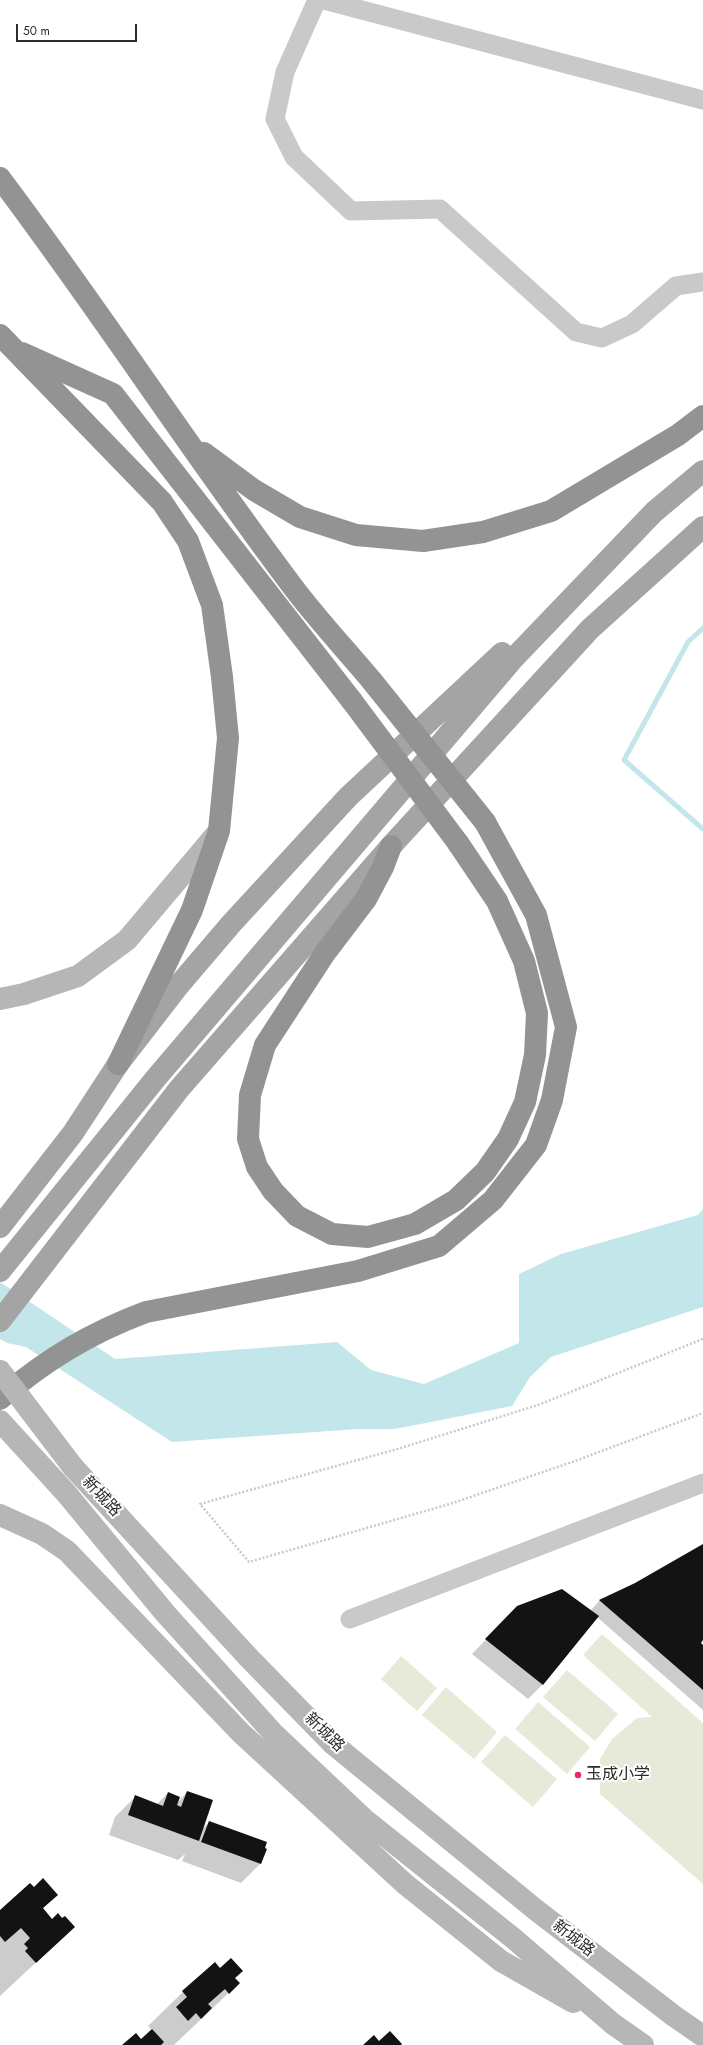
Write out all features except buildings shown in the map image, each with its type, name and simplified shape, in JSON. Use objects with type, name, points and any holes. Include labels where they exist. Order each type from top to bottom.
[{"type":"highway","points":[[0,178],[45,238],[186,439],[294,588],[372,681],[485,822],[536,915],[566,1027],[552,1100],[536,1145],[493,1200],[439,1246],[358,1271],[146,1312],[125,1320],[68,1348],[36,1370],[1,1398]]},
{"type":"highway","points":[[5,341],[113,394],[352,701],[458,843],[497,901],[524,961],[537,1014],[535,1055],[525,1102],[508,1139],[485,1172],[456,1200],[415,1224],[368,1237],[332,1234],[297,1216],[273,1191],[257,1167],[248,1139],[250,1096],[265,1045],[325,953],[366,899],[383,867],[391,846]]},
{"type":"highway","points":[[5,341],[162,502],[188,541],[212,605],[222,677],[228,738],[219,831],[192,910],[118,1064]]},
{"type":"highway","points":[[186,439],[254,490],[300,517],[356,535],[423,541],[483,532],[551,511],[671,439],[703,416]]},
{"type":"main road","points":[[0,1227],[73,1133],[118,1064],[179,985],[231,924],[348,797],[654,512],[703,471]]},
{"type":"main road","points":[[0,1271],[161,1072],[512,660],[654,512]]},
{"type":"main road","points":[[0,1321],[179,1089],[391,846],[590,629],[703,527]]},
{"type":"street","points":[[317,0],[285,72],[275,119],[294,157],[351,211],[440,209],[576,332],[602,338],[632,324],[676,286],[703,282]]},
{"type":"street","points":[[324,0],[703,100]]},
{"type":"street","points":[[0,999],[24,994],[78,976],[127,940],[219,831]]},
{"type":"street","name":"新城路","points":[[0,1371],[74,1467],[249,1658],[333,1744],[536,1910],[674,2016],[703,2036]]},
{"type":"street","name":"新城路","points":[[0,1421],[66,1493],[165,1613],[274,1734],[364,1818],[514,1938],[631,2038],[643,2045]]},
{"type":"street","points":[[350,1619],[703,1483]]},
{"type":"street","points":[[0,1515],[42,1534],[66,1551],[241,1733],[405,1884],[501,1961],[631,2038]]},
{"type":"street","points":[[674,2016],[703,2026]]},
{"type":"path","points":[[703,1339],[538,1405],[401,1448],[200,1504],[249,1562],[452,1503],[575,1461],[703,1413]]},
{"type":"green space","points":[[602,1634],[703,1723],[703,1884],[600,1794],[600,1759],[612,1739],[637,1718],[652,1717],[583,1655]]},
{"type":"green space","points":[[401,1656],[437,1688],[417,1711],[381,1679]]},
{"type":"green space","points":[[567,1670],[618,1714],[595,1741],[543,1697]]},
{"type":"green space","points":[[446,1687],[497,1732],[474,1759],[422,1715]]},
{"type":"green space","points":[[538,1702],[590,1747],[567,1774],[515,1729]]},
{"type":"green space","points":[[505,1735],[557,1779],[533,1807],[481,1762]]},
{"type":"water","points":[[703,1209],[703,1307],[551,1357],[530,1377],[512,1406],[395,1429],[358,1429],[172,1442],[26,1347],[7,1343],[0,1339],[0,1282],[115,1359],[337,1342],[371,1370],[424,1384],[519,1343],[519,1274],[561,1254],[698,1215]]},
{"type":"waterway","points":[[703,628],[688,642],[624,760],[703,829]]},
{"type":"place","name":"玉成小学","points":[[578,1775]]}]
